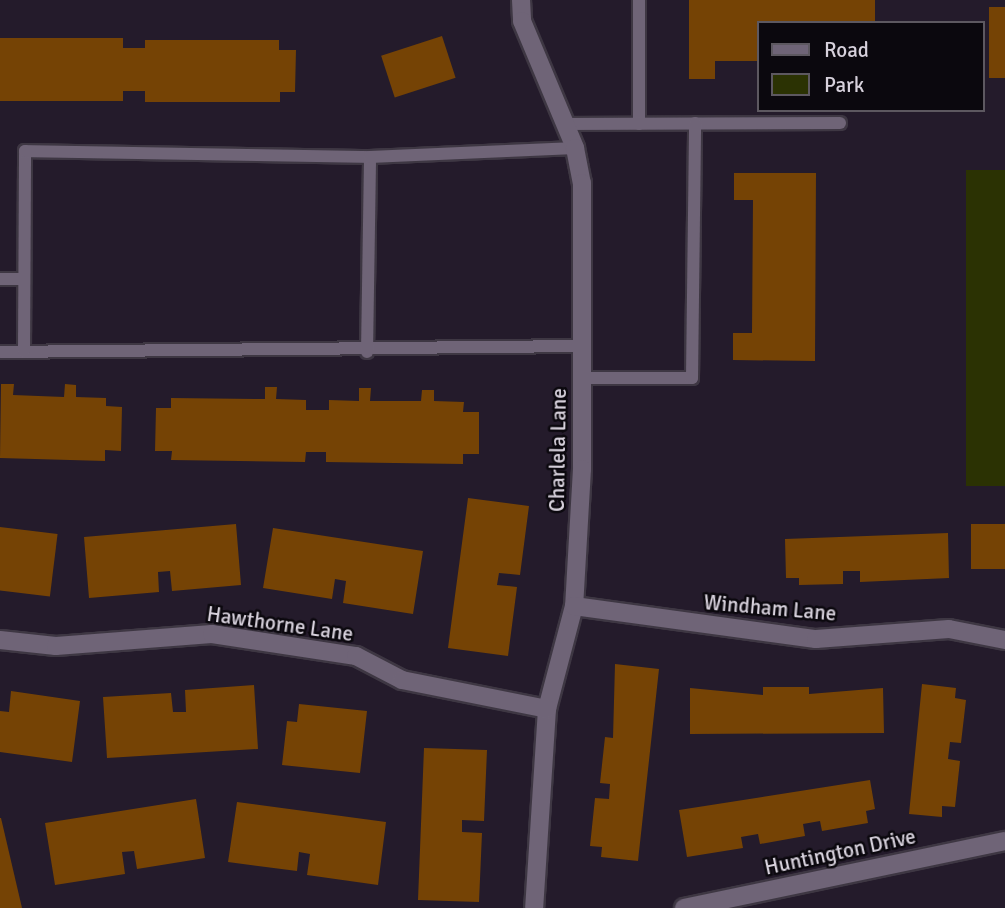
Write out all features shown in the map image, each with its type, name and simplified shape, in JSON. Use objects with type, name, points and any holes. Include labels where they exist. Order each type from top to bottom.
[{"type":"street","name":"Charlela Lane","points":[[521,0],[544,84],[575,148],[583,346],[574,606],[547,709],[534,908]]},
{"type":"street","name":"Windham Lane","points":[[574,606],[817,639],[949,629],[1005,640]]},
{"type":"street","name":"Hawthorne Lane","points":[[0,640],[56,646],[212,634],[356,656],[402,680],[547,709]]},
{"type":"street","name":"Huntington Drive","points":[[684,908],[1005,841]]},
{"type":"lane","points":[[639,0],[639,124]]},
{"type":"lane","points":[[564,124],[840,123]]},
{"type":"lane","points":[[582,378],[692,378],[695,124]]},
{"type":"lane","points":[[24,352],[25,151],[370,157],[575,148]]},
{"type":"lane","points":[[367,352],[370,157]]},
{"type":"lane","points":[[0,279],[23,279]]},
{"type":"lane","points":[[0,352],[367,352],[583,346]]},
{"type":"green space","points":[[966,170],[1005,170],[1005,486],[966,486]]},
{"type":"building","points":[[689,0],[875,0],[875,21],[757,21],[757,61],[715,61],[715,79],[689,79]]},
{"type":"building","points":[[989,7],[1005,7],[1005,78],[989,78]]},
{"type":"building","points":[[442,36],[456,78],[395,98],[381,56]]},
{"type":"building","points":[[0,38],[123,38],[123,48],[145,48],[145,40],[279,40],[279,50],[296,50],[295,92],[280,92],[280,102],[145,102],[145,91],[123,91],[123,101],[0,101]]},
{"type":"building","points":[[734,173],[816,173],[815,361],[733,360],[733,333],[752,333],[753,200],[734,200]]},
{"type":"building","points":[[1,384],[14,384],[13,395],[64,397],[65,384],[76,385],[76,397],[106,398],[106,406],[122,407],[121,451],[105,450],[105,461],[0,458]]},
{"type":"building","points":[[265,387],[277,387],[276,399],[306,400],[306,410],[329,410],[329,400],[359,401],[359,388],[371,388],[370,401],[421,401],[422,390],[434,390],[434,401],[464,402],[463,412],[479,412],[479,454],[463,454],[463,464],[326,462],[326,452],[306,452],[305,462],[171,460],[172,451],[155,451],[156,408],[171,408],[171,398],[265,399]]},
{"type":"building","points":[[468,498],[529,506],[520,575],[499,573],[497,585],[517,587],[508,656],[448,648]]},
{"type":"building","points":[[236,524],[241,585],[172,591],[170,571],[158,572],[159,592],[89,598],[84,537]]},
{"type":"building","points":[[971,524],[1005,524],[1005,569],[971,569]]},
{"type":"building","points":[[0,527],[58,534],[50,597],[0,590]]},
{"type":"building","points":[[273,528],[423,551],[413,614],[343,603],[346,581],[335,579],[332,599],[263,588]]},
{"type":"building","points":[[948,533],[949,578],[860,582],[860,571],[843,571],[843,584],[799,585],[799,578],[786,578],[785,539]]},
{"type":"building","points":[[615,664],[659,669],[638,861],[601,857],[602,847],[590,846],[595,798],[609,799],[610,784],[600,783],[605,737],[613,738]]},
{"type":"building","points":[[922,684],[956,688],[955,698],[966,700],[961,743],[950,742],[948,759],[960,761],[955,807],[942,806],[942,817],[909,814]]},
{"type":"building","points":[[254,685],[258,749],[107,758],[103,697],[171,693],[173,712],[186,712],[185,690]]},
{"type":"building","points":[[763,687],[809,687],[809,694],[883,688],[884,733],[690,734],[690,688],[763,695]]},
{"type":"building","points":[[11,691],[80,701],[72,762],[0,752],[0,711],[9,712]]},
{"type":"building","points":[[299,704],[367,711],[360,773],[282,765],[287,721],[297,722]]},
{"type":"building","points":[[424,748],[487,750],[484,821],[462,820],[462,832],[482,833],[479,902],[418,900]]},
{"type":"building","points":[[870,780],[875,809],[866,811],[868,823],[822,831],[820,821],[803,824],[805,836],[760,844],[758,834],[741,837],[743,848],[687,857],[679,810]]},
{"type":"building","points":[[196,799],[205,858],[137,869],[134,851],[122,852],[125,874],[55,885],[45,823]]},
{"type":"building","points":[[237,802],[386,822],[378,885],[307,875],[310,854],[299,852],[297,871],[228,862]]},
{"type":"building","points":[[1,818],[22,908],[0,908]]}]
